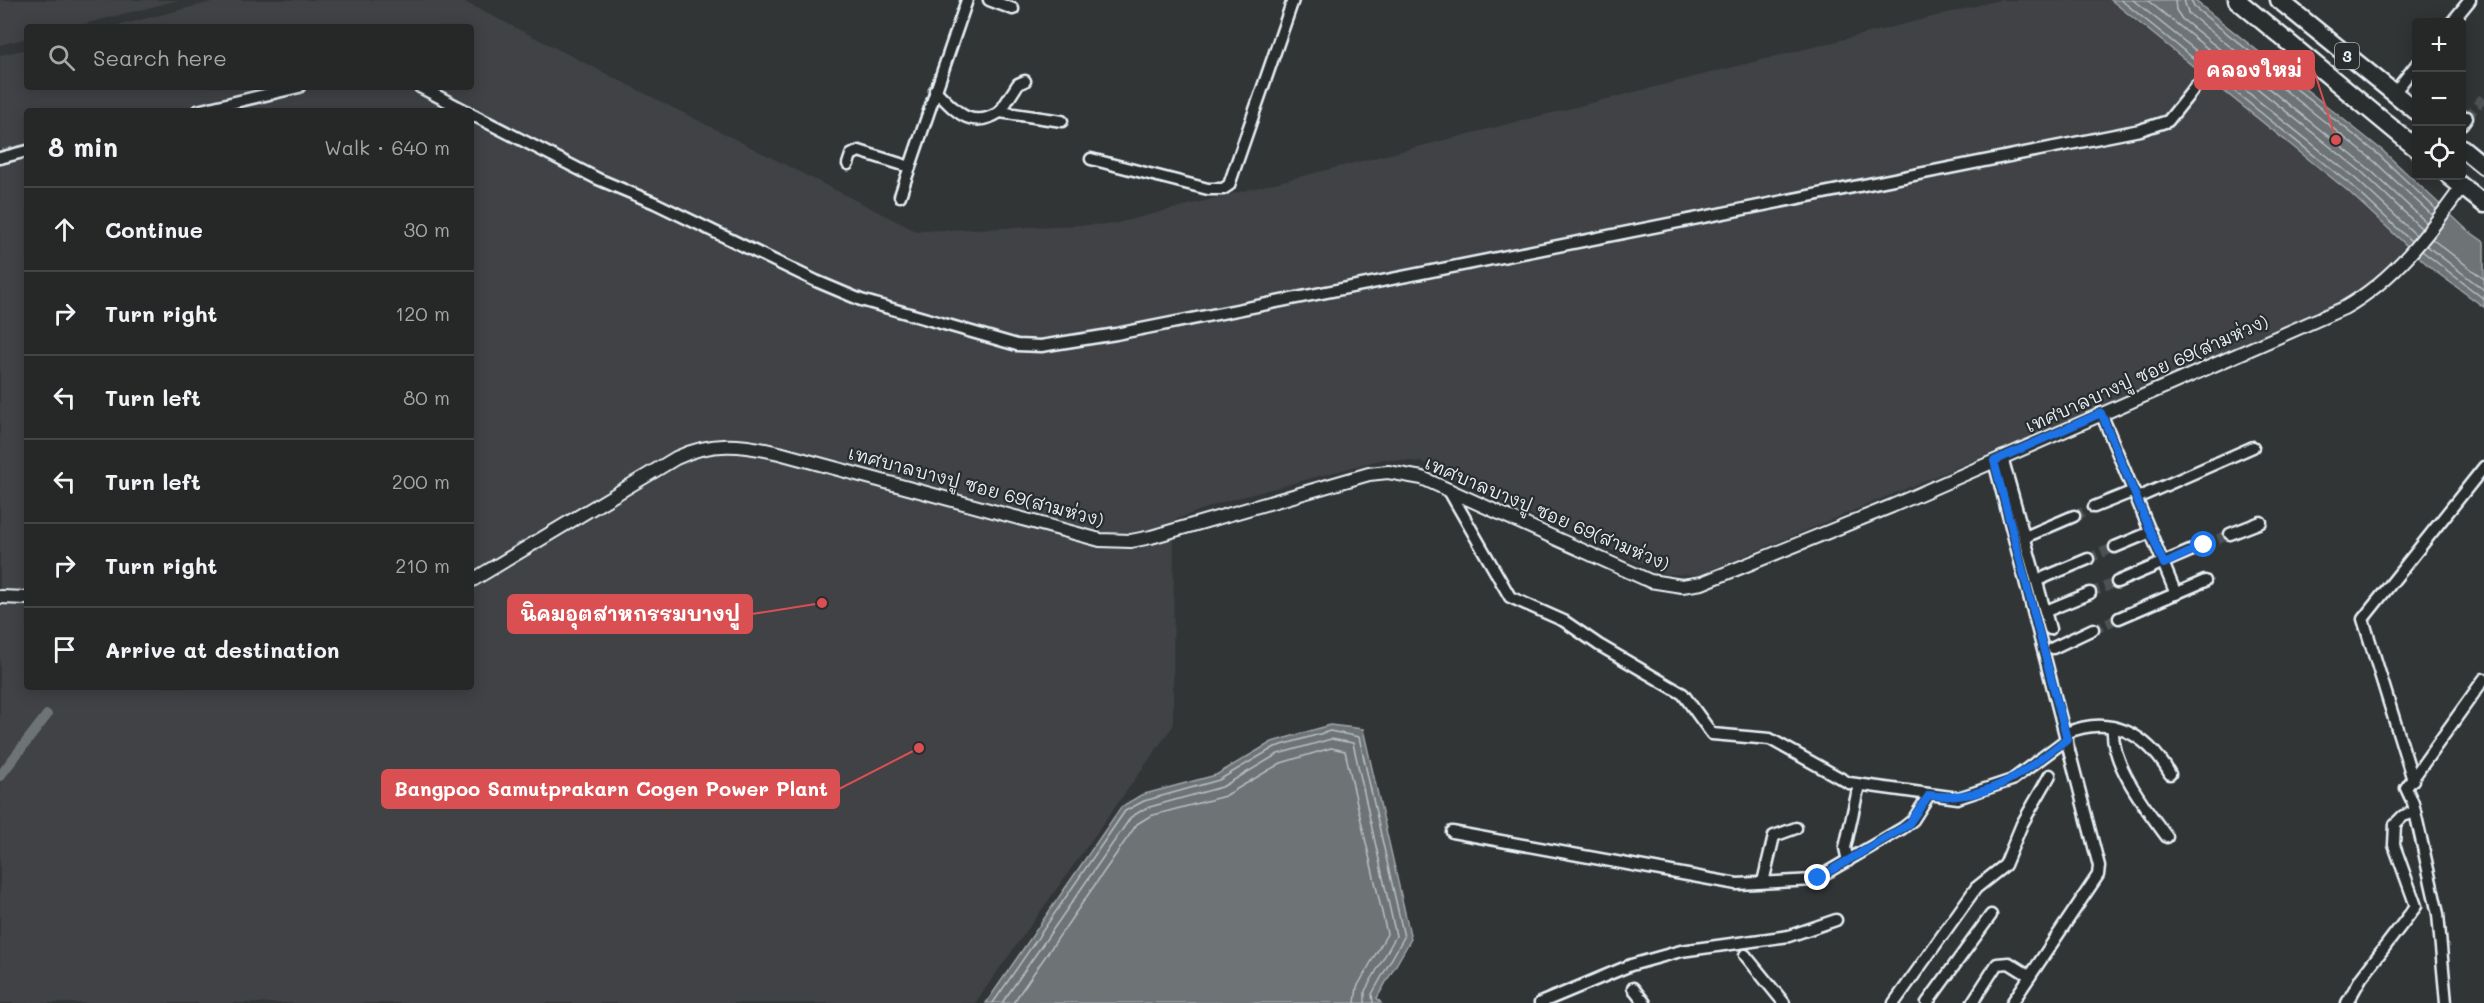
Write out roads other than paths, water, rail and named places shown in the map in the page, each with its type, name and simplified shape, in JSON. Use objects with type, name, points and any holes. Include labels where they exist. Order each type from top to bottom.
[{"type":"highway","name":"3","points":[[2237,0],[2412,145]]},
{"type":"highway","name":"3","points":[[2279,0],[2412,108]]},
{"type":"highway","points":[[2466,151],[2484,166]]},
{"type":"highway","points":[[2452,180],[2459,192],[2484,204]]},
{"type":"street","points":[[900,196],[967,0]]},
{"type":"street","points":[[989,0],[1013,9]]},
{"type":"street","points":[[1091,159],[1209,189],[1223,189],[1229,185],[1293,0]]},
{"type":"street","points":[[2455,18],[2470,0]]},
{"type":"street","points":[[2394,93],[2412,70]]},
{"type":"street","points":[[935,90],[954,111],[987,119],[1000,112],[1018,84],[1025,81]]},
{"type":"street","points":[[474,116],[598,178],[655,202],[842,293],[1017,345],[1041,346],[1122,333],[2140,130],[2168,121],[2196,86]]},
{"type":"street","points":[[210,108],[286,90]]},
{"type":"street","points":[[426,90],[460,108]]},
{"type":"street","points":[[1000,112],[1062,121]]},
{"type":"street","points":[[848,164],[851,155],[859,151],[910,167]]},
{"type":"street","points":[[0,158],[24,152]]},
{"type":"street","name":"เทศบาลบางปู ซอย 69(สามห่วง)","points":[[474,579],[676,458],[701,448],[736,444],[767,450],[1100,540],[1131,541],[1151,537],[1370,474],[1404,474],[1448,489],[1634,575],[1665,586],[1702,583],[1998,459],[2344,308],[2368,295],[2389,277],[2459,192]]},
{"type":"street","points":[[2101,413],[2176,594]]},
{"type":"street","points":[[2094,507],[2135,495],[2253,447]]},
{"type":"street","points":[[1998,459],[2025,537],[2050,629]]},
{"type":"street","points":[[1998,459],[2098,866],[2098,875],[2012,1003]]},
{"type":"street","points":[[2413,780],[2363,619],[2484,467]]},
{"type":"street","points":[[1448,489],[1485,550],[1507,593],[1515,601],[1564,621],[1599,645],[1683,694],[1712,734],[1763,737],[1844,781],[1929,795],[1966,797],[2012,780],[2094,726],[2110,727],[2131,733],[2148,744],[2159,755],[2170,774]]},
{"type":"street","points":[[2025,537],[2074,516]]},
{"type":"street","points":[[2230,534],[2261,522]]},
{"type":"street","points":[[2115,548],[2151,532]]},
{"type":"street","points":[[2117,582],[2164,564],[2204,545]]},
{"type":"street","points":[[2038,580],[2088,559]]},
{"type":"street","points":[[2119,618],[2205,581]]},
{"type":"street","points":[[2046,611],[2090,593]]},
{"type":"street","points":[[0,597],[24,598]]},
{"type":"street","points":[[2053,648],[2093,629]]},
{"type":"street","points":[[2446,1003],[2438,914],[2415,812],[2406,788],[2484,680]]},
{"type":"street","points":[[2110,727],[2115,751],[2144,807],[2168,837]]},
{"type":"street","points":[[1894,1003],[1976,888],[2005,865],[2022,824],[2050,775]]},
{"type":"street","points":[[1848,861],[1845,848],[1860,785]]},
{"type":"street","points":[[1452,832],[1721,882],[1808,882],[1908,825],[1929,795]]},
{"type":"street","points":[[2347,1003],[2361,978],[2416,906],[2394,845],[2395,824],[2403,816],[2415,812]]},
{"type":"street","points":[[1763,882],[1774,836],[1796,828]]},
{"type":"street","points":[[1927,1003],[1991,915]]},
{"type":"street","points":[[1539,1003],[1631,965],[1681,951],[1789,936],[1836,920]]},
{"type":"street","points":[[1745,955],[1784,1003]]},
{"type":"street","points":[[1972,1003],[1996,964],[2009,963],[2030,976]]},
{"type":"street","points":[[1633,988],[1645,1003]]},
{"type":"water","points":[[2111,0],[2194,0],[2383,151],[2466,229],[2484,242],[2484,307],[2432,269],[2348,191]]},
{"type":"water","points":[[1330,725],[1363,729],[1411,939],[1377,998],[1381,1003],[986,1003],[1121,807],[1141,795],[1216,775],[1272,742]]},
{"type":"waterway","points":[[0,776],[47,715]]},
{"type":"tunnel","points":[[2467,117],[2484,97]]},
{"type":"tunnel","points":[[2074,516],[2094,507]]},
{"type":"tunnel","points":[[2204,545],[2230,534]]},
{"type":"tunnel","points":[[2088,559],[2115,547]]},
{"type":"tunnel","points":[[2090,593],[2117,582]]},
{"type":"tunnel","points":[[2093,629],[2119,618]]},
{"type":"place","name":"คลองใหม่","points":[[2336,140]]},
{"type":"place","name":"นิคมอุตสาหกรรมบางปู","points":[[822,603]]},
{"type":"place","name":"Bangpoo Samutprakarn Cogen Power Plant","points":[[919,748]]}]
